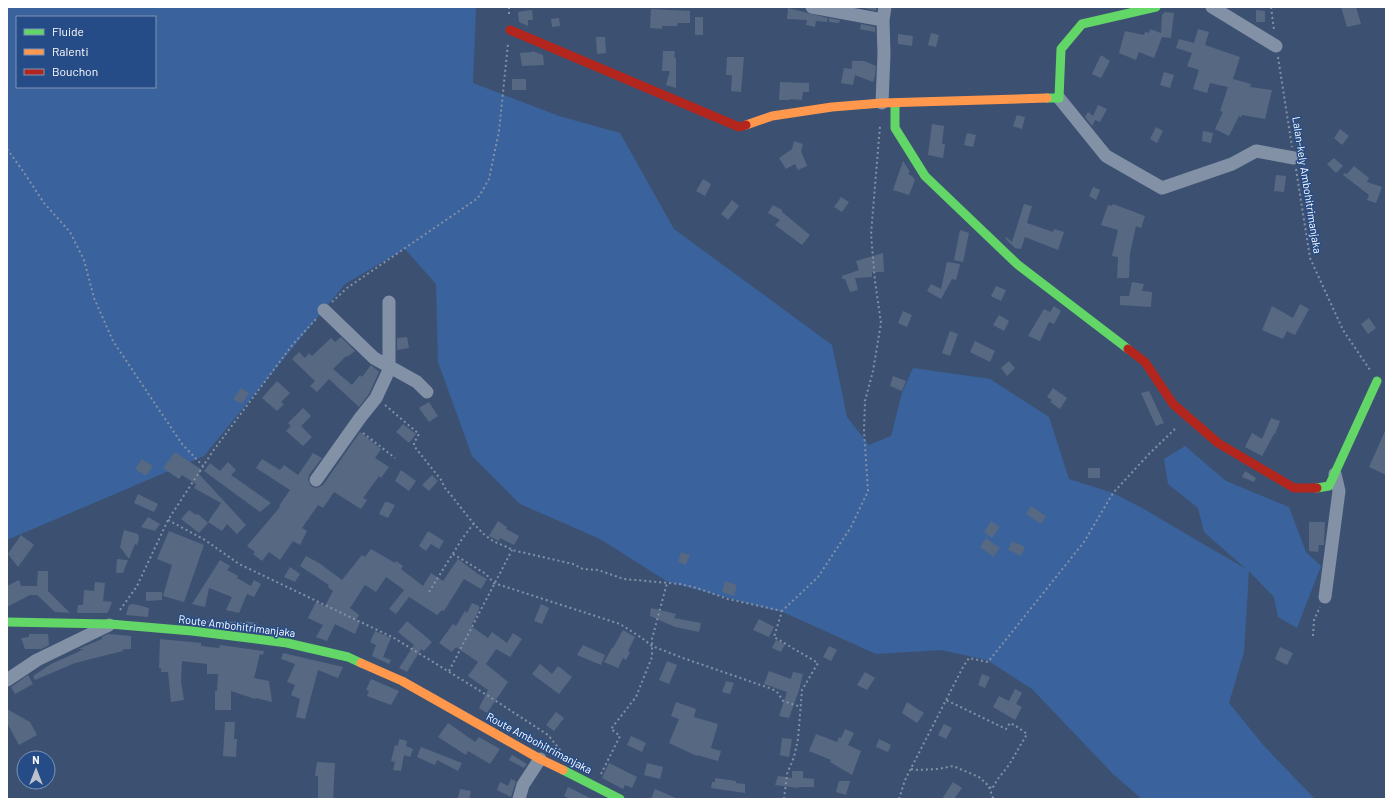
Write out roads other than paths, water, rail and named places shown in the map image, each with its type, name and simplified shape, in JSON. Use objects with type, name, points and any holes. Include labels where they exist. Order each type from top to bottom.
[{"type":"street","points":[[812,7],[883,20]]},
{"type":"street","points":[[882,103],[884,54],[883,20],[885,7]]},
{"type":"street","points":[[1156,7],[1082,24],[1061,49],[1060,98],[1106,156],[1162,188],[1232,164],[1256,151],[1294,158]]},
{"type":"street","points":[[1212,7],[1276,46]]},
{"type":"street","points":[[510,30],[739,127],[772,116],[832,107],[882,103],[1060,98]]},
{"type":"street","points":[[895,103],[895,128],[925,176],[1017,264],[1145,362],[1173,404],[1218,443],[1294,488],[1314,489],[1329,486],[1377,381]]},
{"type":"street","points":[[316,480],[376,398],[389,370],[389,302]]},
{"type":"street","points":[[324,310],[370,354],[417,382],[427,392]]},
{"type":"street","points":[[1325,597],[1339,491],[1335,474]]},
{"type":"street","name":"Route Ambohitrimanjaka","points":[[7,622],[110,624],[192,631],[287,643],[348,657],[402,681],[556,767],[620,799]]},
{"type":"street","points":[[7,680],[37,660],[110,624]]},
{"type":"street","points":[[519,799],[523,785],[540,758]]}]
